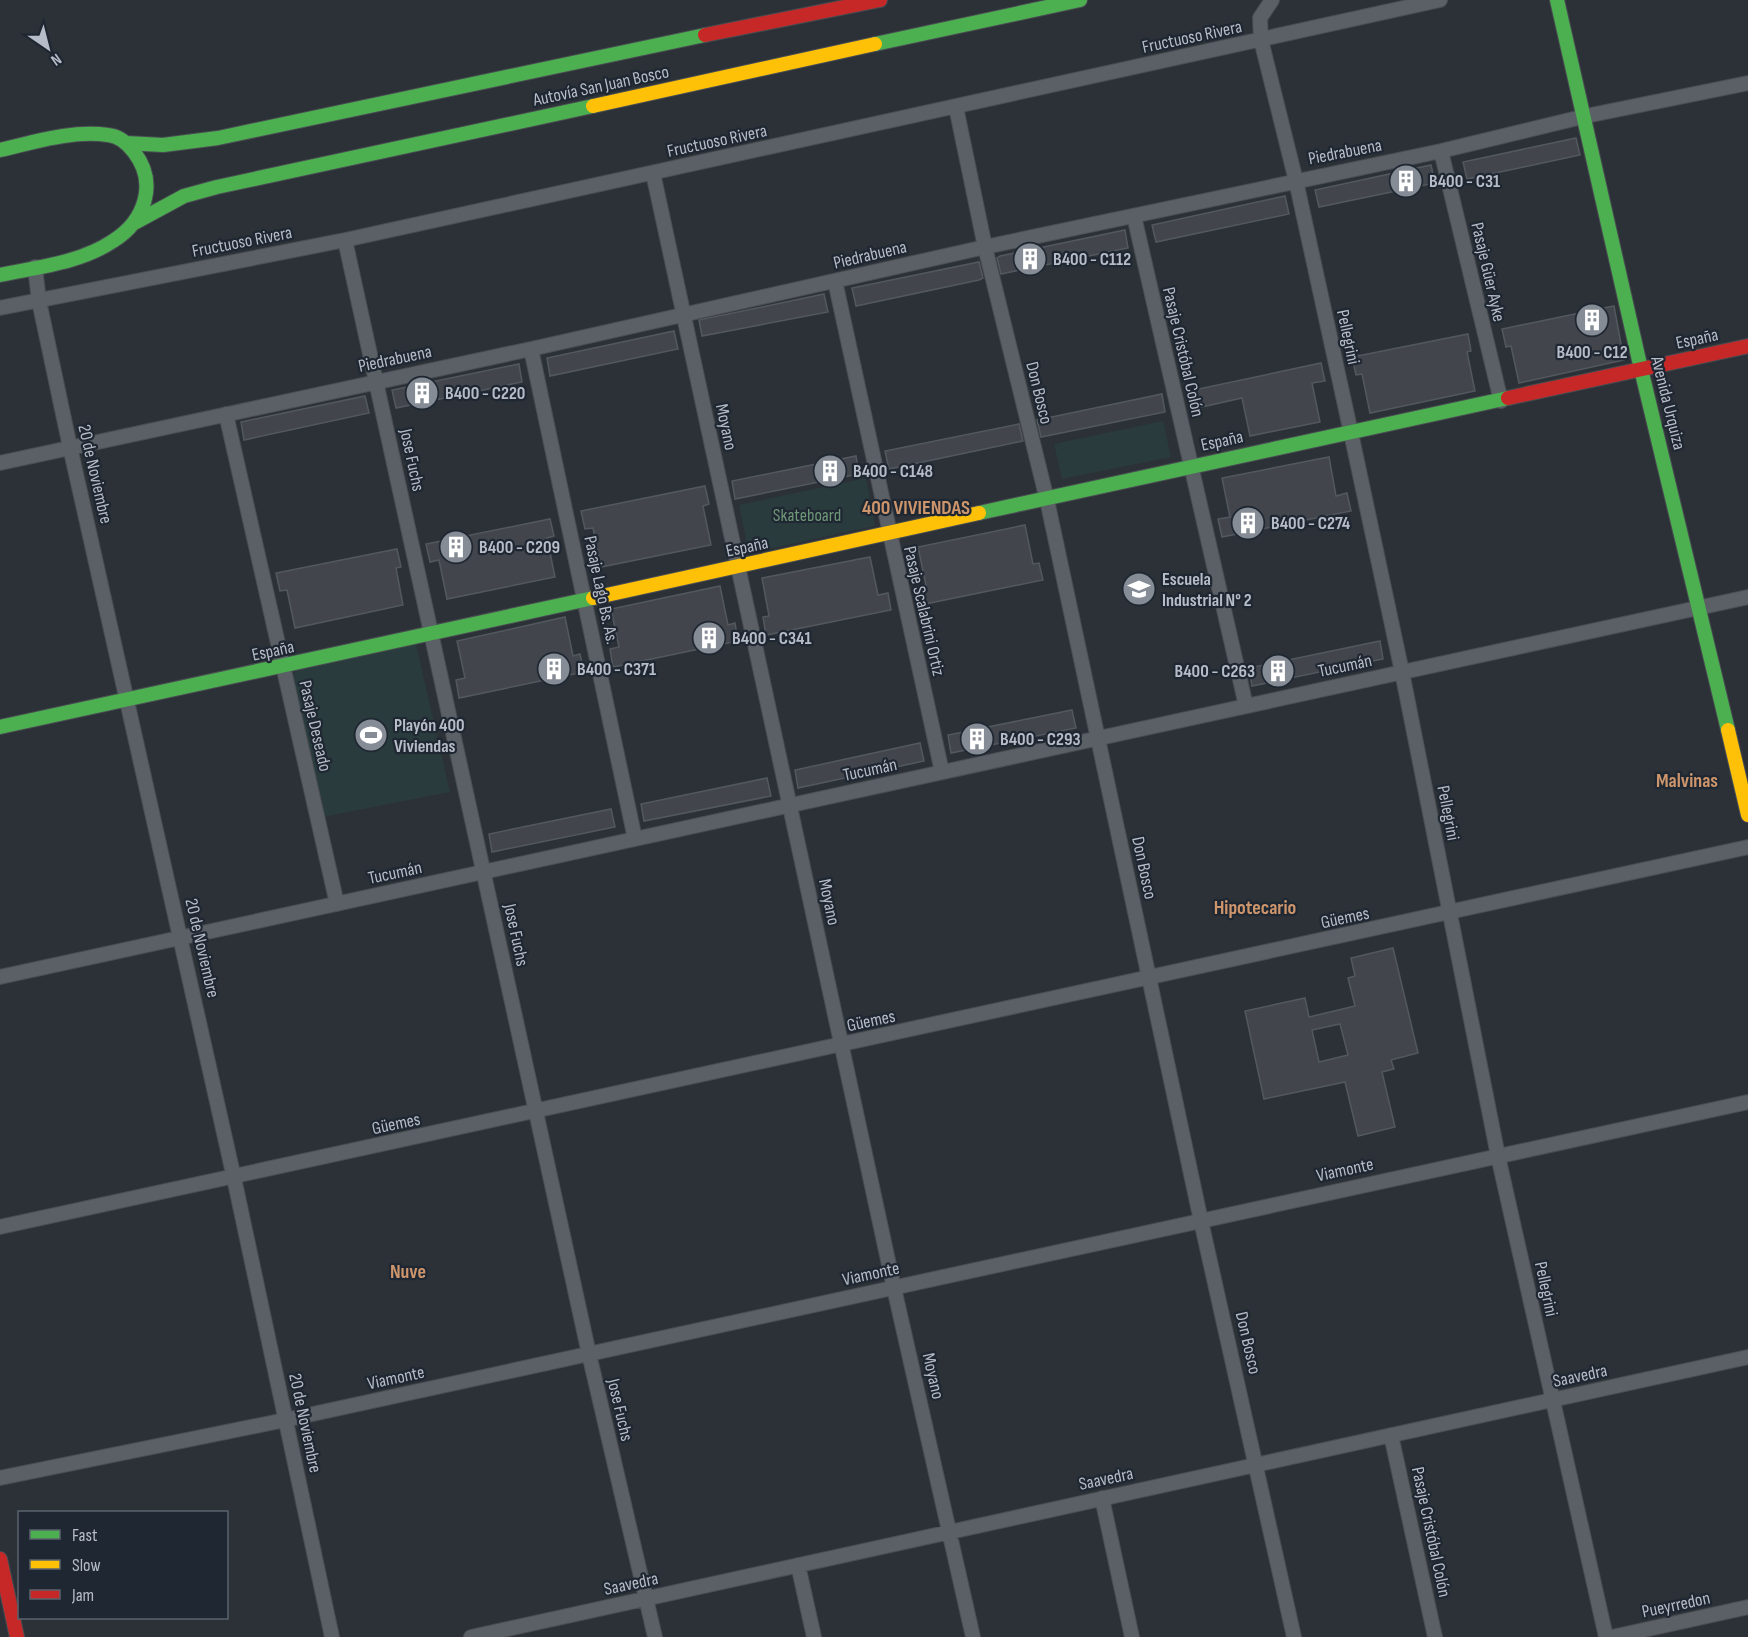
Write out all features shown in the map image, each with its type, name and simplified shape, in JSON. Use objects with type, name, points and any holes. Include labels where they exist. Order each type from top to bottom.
[{"type":"street","name":"Autovía San Juan Bosco","points":[[0,150],[84,136],[110,135],[126,143],[163,145],[218,138],[564,63],[880,0]]},
{"type":"street","name":"Autovía San Juan Bosco","points":[[136,222],[184,196],[216,187],[1080,0]]},
{"type":"street","name":"Pellegrini","points":[[1272,0],[1260,18],[1261,40],[1296,181],[1351,433],[1498,1156],[1606,1637]]},
{"type":"street","name":"Fructuoso Rivera","points":[[0,308],[345,240],[1440,0]]},
{"type":"street","name":"Avenida Urquiza","points":[[1557,0],[1586,116],[1641,369],[1748,814]]},
{"type":"street","name":"Piedrabuena","points":[[0,463],[531,349],[985,247],[1441,151],[1586,116],[1747,88]]},
{"type":"street","name":"Don Bosco","points":[[956,107],[985,247],[1047,500],[1201,1221],[1294,1637]]},
{"type":"street","points":[[0,274],[89,252],[114,241],[136,222],[150,191],[148,175],[141,159],[126,143]]},
{"type":"street","name":"Pasaje Güer Ayke","points":[[1441,151],[1501,401]]},
{"type":"street","name":"Moyano","points":[[652,173],[894,1288],[973,1637]]},
{"type":"street","name":"Pasaje Cristóbal Colón","points":[[1134,216],[1245,706]]},
{"type":"street","name":"Jose Fuchs","points":[[345,240],[589,1354],[654,1637]]},
{"type":"street","name":"20 de Noviembre","points":[[35,267],[39,301],[70,447],[182,938],[332,1637]]},
{"type":"street","name":"Pasaje Scalabrini Ortiz","points":[[835,281],[942,772]]},
{"type":"street","name":"España","points":[[0,727],[284,667],[1047,500],[1191,466],[1748,346]]},
{"type":"street","name":"Pasaje Lago Bs. As.","points":[[531,349],[635,839]]},
{"type":"street","name":"Pasaje Deseado","points":[[226,414],[336,904]]},
{"type":"street","name":"Tucumán","points":[[0,977],[1748,597]]},
{"type":"street","name":"Güemes","points":[[0,1227],[1748,848]]},
{"type":"street","name":"Viamonte","points":[[0,1478],[285,1420],[1748,1102]]},
{"type":"street","name":"Saavedra","points":[[471,1637],[494,1635],[646,1599],[1748,1357]]},
{"type":"street","name":"Pasaje Cristóbal Colón","points":[[1391,1435],[1435,1637]]},
{"type":"street","points":[[1102,1498],[1132,1637]]},
{"type":"street","points":[[0,1559],[17,1637]]},
{"type":"street","points":[[798,1566],[814,1637]]},
{"type":"street","name":"Pueyrredon","points":[[1612,1637],[1748,1607]]},
{"type":"green space","points":[[1163,421],[1171,457],[1062,479],[1054,444]]},
{"type":"green space","name":"Skateboard","points":[[866,478],[875,526],[749,553],[739,505]]},
{"type":"green space","name":"Playón 400 Viviendas","points":[[415,640],[450,792],[323,817],[292,678],[296,670]]},
{"type":"building","points":[[1576,138],[1580,155],[1467,179],[1463,162]]},
{"type":"building","points":[[1431,165],[1435,183],[1319,207],[1315,190]]},
{"type":"building","points":[[1285,196],[1289,214],[1156,242],[1152,225]]},
{"type":"building","points":[[1125,230],[1128,248],[1001,274],[997,258],[1000,256]]},
{"type":"building","points":[[979,262],[983,278],[979,280],[856,306],[852,288]]},
{"type":"building","points":[[824,294],[828,312],[702,336],[699,320]]},
{"type":"building","points":[[1614,306],[1624,360],[1519,383],[1511,346],[1506,347],[1502,329]]},
{"type":"building","points":[[674,331],[678,349],[550,376],[547,358]]},
{"type":"building","points":[[1468,334],[1471,351],[1467,352],[1475,391],[1370,413],[1362,374],[1356,375],[1352,357]]},
{"type":"building","points":[[1321,363],[1325,381],[1312,383],[1320,422],[1250,436],[1242,398],[1193,409],[1189,391]]},
{"type":"building","points":[[519,364],[522,382],[396,408],[392,390]]},
{"type":"building","points":[[1162,394],[1165,412],[1041,437],[1037,420]]},
{"type":"building","points":[[365,396],[369,413],[244,440],[241,422]]},
{"type":"building","points":[[1019,424],[1023,441],[889,469],[885,451]]},
{"type":"building","points":[[856,456],[859,474],[735,499],[732,481]]},
{"type":"building","points":[[1329,457],[1336,496],[1347,493],[1351,511],[1222,537],[1218,519],[1230,517],[1222,478]]},
{"type":"building","points":[[705,486],[709,504],[703,506],[711,545],[601,567],[593,528],[585,529],[581,511]]},
{"type":"building","points":[[550,519],[554,536],[547,538],[555,577],[447,599],[439,560],[430,562],[426,544]]},
{"type":"building","points":[[1025,525],[1033,564],[1039,563],[1043,580],[920,605],[917,587],[926,585],[918,547]]},
{"type":"building","points":[[397,549],[401,567],[396,568],[403,605],[295,628],[287,590],[280,591],[276,573]]},
{"type":"building","points":[[870,557],[878,595],[888,593],[891,610],[766,635],[763,617],[769,616],[762,578]]},
{"type":"building","points":[[720,586],[728,625],[735,623],[738,641],[613,667],[610,649],[619,647],[611,609]]},
{"type":"building","points":[[565,617],[573,656],[580,654],[584,672],[459,698],[456,680],[465,678],[457,641]]},
{"type":"building","points":[[1380,641],[1383,659],[1252,686],[1249,668]]},
{"type":"building","points":[[1072,710],[1076,728],[951,753],[948,735]]},
{"type":"building","points":[[920,743],[924,761],[798,788],[795,770]]},
{"type":"building","points":[[767,778],[771,796],[644,821],[641,804]]},
{"type":"building","points":[[611,809],[615,827],[492,852],[489,834]]},
{"type":"building","points":[[1393,948],[1418,1053],[1391,1060],[1394,1069],[1382,1072],[1395,1127],[1358,1136],[1345,1082],[1264,1099],[1245,1011],[1305,998],[1309,1017],[1355,1006],[1348,978],[1355,976],[1351,958]],"holes":[[[1340,1024],[1348,1055],[1319,1062],[1312,1030]]]},
{"type":"traffic: fast","points":[[875,44],[1080,0]]},
{"type":"traffic: fast","points":[[1557,0],[1641,369],[1728,730]]},
{"type":"traffic: fast","points":[[126,143],[163,145],[218,138],[705,35]]},
{"type":"traffic: fast","points":[[136,222],[184,196],[217,187],[593,106]]},
{"type":"traffic: fast","points":[[0,150],[67,135],[94,134],[116,137],[129,146],[141,164],[146,189],[140,212],[124,233],[113,241],[73,259],[0,275]]},
{"type":"traffic: fast","points":[[979,513],[1508,398]]},
{"type":"traffic: fast","points":[[0,727],[593,598]]},
{"type":"traffic: slow","points":[[593,106],[875,44]]},
{"type":"traffic: slow","points":[[593,598],[979,513]]},
{"type":"traffic: slow","points":[[1728,730],[1748,815]]},
{"type":"traffic: jam","points":[[705,35],[880,0]]},
{"type":"traffic: jam","points":[[1508,398],[1748,346]]},
{"type":"traffic: jam","points":[[0,1559],[17,1637]]},
{"type":"place","name":"B400 - C31","points":[[1406,181]]},
{"type":"place","name":"B400 - C112","points":[[1030,259]]},
{"type":"place","name":"B400 - C12","points":[[1592,320]]},
{"type":"place","name":"B400 - C220","points":[[422,393]]},
{"type":"place","name":"B400 - C148","points":[[830,471]]},
{"type":"place","name":"B400 - C274","points":[[1248,523]]},
{"type":"place","name":"B400 - C209","points":[[456,547]]},
{"type":"place","name":"Escuela Industrial N° 2","points":[[1139,589]]},
{"type":"place","name":"B400 - C341","points":[[709,638]]},
{"type":"place","name":"B400 - C371","points":[[554,669]]},
{"type":"place","name":"B400 - C263","points":[[1278,671]]},
{"type":"place","name":"Playón 400 Viviendas","points":[[371,735]]},
{"type":"place","name":"B400 - C293","points":[[977,739]]},
{"type":"district","name":"400 VIVIENDAS","points":[[916,508]]},
{"type":"district","name":"Malvinas","points":[[1687,781]]},
{"type":"district","name":"Hipotecario","points":[[1255,908]]},
{"type":"district","name":"Nuve","points":[[408,1272]]}]
